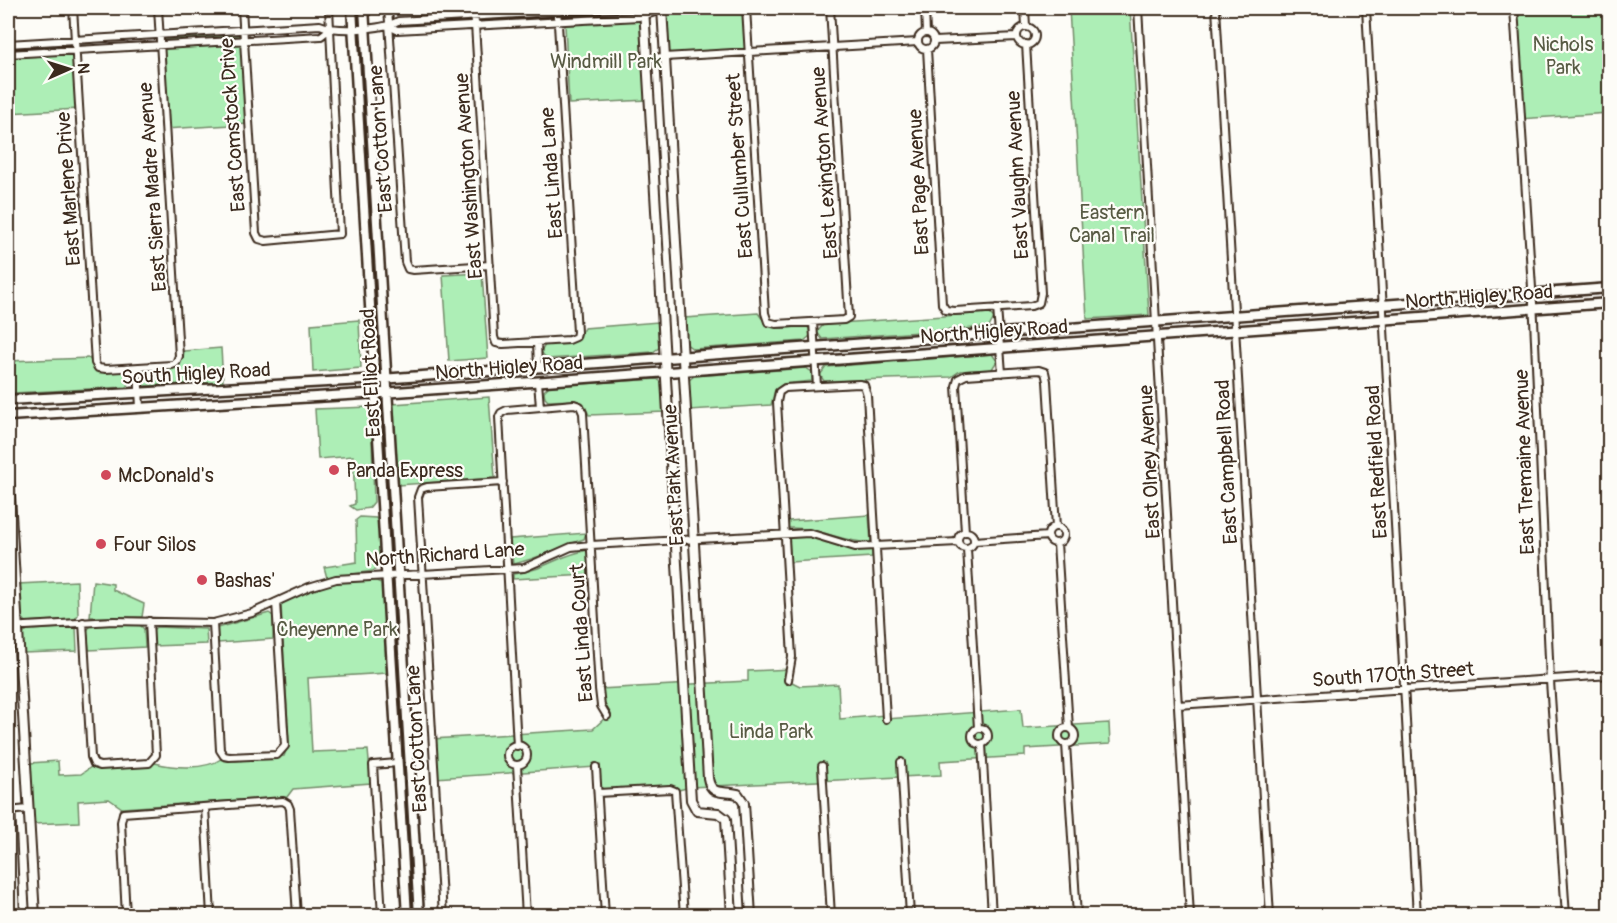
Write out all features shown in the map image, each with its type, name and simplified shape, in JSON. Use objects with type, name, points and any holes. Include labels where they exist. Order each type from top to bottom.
[{"type":"main road","name":"East Elliot Road","points":[[352,8],[360,28],[386,378],[381,393],[387,576],[407,915]]},
{"type":"main road","name":"East Elliot Road","points":[[364,8],[360,28],[375,379],[381,393],[399,575],[419,915]]},
{"type":"main road","name":"North Higley Road","points":[[386,378],[1610,288]]},
{"type":"main road","name":"North Higley Road","points":[[381,393],[1610,303]]},
{"type":"main road","name":"South Higley Road","points":[[8,400],[386,378]]},
{"type":"main road","name":"South Higley Road","points":[[8,416],[381,393]]},
{"type":"street","name":"East Marlene Drive","points":[[73,8],[95,358],[98,368],[138,368]]},
{"type":"street","name":"East Sierra Madre Avenue","points":[[138,368],[176,363],[180,349],[158,8]]},
{"type":"street","name":"East Comstock Drive","points":[[242,8],[256,233],[259,239],[277,240],[340,234],[330,30]]},
{"type":"street","points":[[328,8],[330,30]]},
{"type":"street","name":"East Cotton Lane","points":[[388,8],[405,262],[408,269],[490,265]]},
{"type":"street","name":"East Washington Avenue","points":[[474,8],[496,343],[537,342]]},
{"type":"street","points":[[8,54],[321,36],[330,30],[389,26],[398,21],[557,9],[617,8]]},
{"type":"street","points":[[652,8],[662,9]]},
{"type":"street","name":"East Cullumber Street","points":[[746,8],[765,313],[768,322],[776,324],[813,322]]},
{"type":"street","name":"East Lexington Avenue","points":[[813,322],[844,320],[849,317],[830,8]]},
{"type":"street","points":[[925,8],[926,33]]},
{"type":"street","name":"East Vaughn Avenue","points":[[997,308],[1039,303],[1041,293],[1026,44],[1034,37],[1031,29],[1026,27],[1024,8]]},
{"type":"street","name":"East Olney Avenue","points":[[1138,8],[1190,915]]},
{"type":"street","name":"East Campbell Road","points":[[1216,8],[1270,915]]},
{"type":"street","name":"East Redfield Road","points":[[1366,8],[1417,915]]},
{"type":"street","name":"East Tremaine Avenue","points":[[1514,8],[1532,294],[1550,681],[1566,915]]},
{"type":"street","name":"East Linda Lane","points":[[537,342],[576,337],[557,9]]},
{"type":"street","points":[[389,26],[397,30],[558,21],[662,9]]},
{"type":"street","name":"East Park Avenue","points":[[662,9],[709,783],[715,792],[738,794],[744,803],[750,915]]},
{"type":"street","name":"East Park Avenue","points":[[644,12],[691,800],[697,811],[718,813],[726,819],[732,915]]},
{"type":"street","points":[[8,44],[320,25],[330,30]]},
{"type":"street","points":[[1026,27],[1019,30],[1017,37],[1021,43],[1026,44]]},
{"type":"street","points":[[926,33],[933,36],[935,41],[934,46],[927,50],[922,48],[918,42],[919,36],[926,33]]},
{"type":"street","points":[[935,41],[1017,37]]},
{"type":"street","points":[[647,58],[918,42]]},
{"type":"street","name":"East Page Avenue","points":[[927,50],[942,304],[946,310],[997,308]]},
{"type":"street","points":[[997,308],[1002,373]]},
{"type":"street","points":[[813,322],[817,386]]},
{"type":"street","points":[[537,342],[538,367]]},
{"type":"street","points":[[138,368],[140,408]]},
{"type":"street","points":[[965,532],[956,386],[958,379],[966,375],[1002,373],[1045,372],[1056,527],[1064,534],[1062,541],[1057,543],[1050,541],[1048,536],[1050,529],[1056,527]]},
{"type":"street","points":[[538,382],[540,407]]},
{"type":"street","points":[[788,680],[792,657],[777,402],[779,392],[785,388],[864,385],[867,395],[886,719]]},
{"type":"street","points":[[518,746],[501,413],[540,407],[580,406],[583,413],[591,545]]},
{"type":"street","points":[[8,463],[35,915]]},
{"type":"street","name":"East Cotton Lane","points":[[443,915],[418,497],[421,489],[427,487],[503,482]]},
{"type":"street","points":[[975,541],[972,534],[965,532],[960,535],[958,542],[967,549],[978,728]]},
{"type":"street","name":"North Richard Lane","points":[[8,627],[83,622],[213,623],[252,614],[309,587],[336,579],[508,569],[537,564],[571,547],[591,545],[785,533],[809,533],[855,547],[958,542]]},
{"type":"street","points":[[975,541],[1048,536]]},
{"type":"street","points":[[967,549],[975,541]]},
{"type":"street","points":[[1057,543],[1068,728]]},
{"type":"street","name":"East Linda Court","points":[[591,545],[599,689],[601,706],[607,716]]},
{"type":"street","points":[[213,623],[220,750],[224,756],[277,755],[283,752],[285,746],[276,602]]},
{"type":"street","points":[[83,622],[93,764],[149,764],[156,755],[149,621]]},
{"type":"street","name":"South 170th Street","points":[[1178,705],[1404,688],[1550,681],[1610,675]]},
{"type":"street","points":[[982,744],[976,743],[972,738],[972,732],[978,728],[984,728],[988,733],[987,739],[982,744],[992,915]]},
{"type":"street","points":[[1068,728],[1074,731],[1075,738],[1072,743],[1066,744],[1059,736],[1062,729],[1068,728]]},
{"type":"street","points":[[1066,744],[1077,915]]},
{"type":"street","points":[[518,746],[527,754],[525,761],[517,765],[511,763],[508,755],[510,749],[518,746]]},
{"type":"street","points":[[901,762],[910,915]]},
{"type":"street","points":[[382,915],[373,765],[397,763]]},
{"type":"street","points":[[8,764],[15,915]]},
{"type":"street","points":[[517,765],[526,915]]},
{"type":"street","points":[[822,766],[831,915]]},
{"type":"street","points":[[596,767],[605,915]]},
{"type":"street","points":[[598,793],[670,789],[675,792],[684,915]]},
{"type":"street","points":[[126,915],[121,822],[123,813],[283,801],[288,804],[297,915]]},
{"type":"street","points":[[205,807],[211,915]]},
{"type":"street","points":[[9,810],[28,809]]},
{"type":"green space","points":[[662,8],[745,8],[748,52],[664,57]]},
{"type":"green space","name":"Eastern Canal Trail","points":[[1069,8],[1130,8],[1149,315],[1087,319]]},
{"type":"green space","name":"Nichols Park","points":[[1515,8],[1609,8],[1609,113],[1519,119]]},
{"type":"green space","name":"Windmill Park","points":[[640,19],[647,100],[569,104],[565,25]]},
{"type":"green space","points":[[243,35],[249,124],[164,129],[159,40]]},
{"type":"green space","points":[[75,45],[79,109],[8,113],[8,49]]},
{"type":"green space","points":[[482,273],[488,358],[449,361],[443,275]]},
{"type":"green space","points":[[758,313],[773,327],[805,326],[809,328],[810,336],[804,341],[693,349],[685,343],[684,318]]},
{"type":"green space","points":[[989,313],[994,318],[989,327],[822,339],[817,332],[824,324]]},
{"type":"green space","points":[[359,320],[361,368],[313,372],[311,324]]},
{"type":"green space","points":[[658,322],[660,347],[653,352],[547,359],[541,352],[545,345],[578,340],[584,328]]},
{"type":"green space","points":[[221,348],[223,382],[142,386],[141,371],[176,368],[183,358],[184,351]]},
{"type":"green space","points":[[992,354],[997,361],[992,369],[960,371],[951,377],[824,381],[820,375],[826,367]]},
{"type":"green space","points":[[89,358],[98,372],[129,372],[134,378],[127,387],[13,393],[8,389],[8,361]]},
{"type":"green space","points":[[806,368],[812,372],[812,381],[783,384],[775,390],[771,405],[689,410],[687,382],[694,376]]},
{"type":"green space","points":[[657,379],[664,384],[665,412],[589,415],[584,404],[575,400],[548,401],[544,391],[549,386]]},
{"type":"green space","points":[[489,397],[495,478],[398,485],[393,404]]},
{"type":"green space","points":[[371,407],[374,502],[369,508],[356,510],[350,506],[355,504],[353,456],[318,459],[315,409]]},
{"type":"green space","points":[[869,515],[871,543],[799,528],[788,528],[789,521]]},
{"type":"green space","points":[[360,517],[376,518],[379,523],[381,565],[373,571],[327,578],[324,567],[357,562],[356,520]]},
{"type":"green space","points":[[586,533],[584,539],[513,564],[510,539]]},
{"type":"green space","points":[[789,535],[815,538],[852,550],[872,550],[872,557],[790,562]]},
{"type":"green space","points":[[588,550],[588,575],[513,579],[513,574],[533,570],[568,555]]},
{"type":"green space","name":"Cheyenne Park","points":[[372,579],[381,583],[383,587],[387,673],[308,678],[312,752],[368,750],[371,783],[293,789],[287,797],[122,808],[109,799],[78,801],[79,822],[33,824],[30,763],[58,761],[59,775],[81,774],[91,767],[98,769],[149,766],[155,763],[189,767],[207,765],[221,759],[236,761],[284,756],[289,743],[281,605],[300,592],[312,588]]},
{"type":"green space","points":[[77,581],[78,615],[75,619],[26,622],[20,615],[18,584]]},
{"type":"green space","points":[[93,581],[113,584],[113,590],[144,604],[142,617],[90,617]]},
{"type":"green space","points":[[269,613],[273,616],[273,639],[218,643],[217,628]]},
{"type":"green space","points":[[140,625],[144,629],[145,647],[89,650],[87,630],[91,626]]},
{"type":"green space","points":[[76,627],[77,651],[23,653],[21,636],[27,630]]},
{"type":"green space","points":[[156,627],[206,629],[207,644],[153,646],[152,631]]},
{"type":"green space","name":"Linda Park","points":[[791,669],[788,680],[800,686],[838,684],[840,719],[885,715],[886,719],[1021,709],[1023,728],[1109,723],[1110,744],[1025,749],[1025,756],[940,761],[941,775],[690,787],[675,791],[598,793],[596,767],[435,778],[432,739],[593,729],[607,716],[599,689],[748,681],[748,671]]},
{"type":"place","name":"Panda Express","points":[[334,470]]},
{"type":"place","name":"McDonald's","points":[[106,475]]},
{"type":"place","name":"Four Silos","points":[[101,544]]},
{"type":"place","name":"Bashas'","points":[[202,580]]}]
